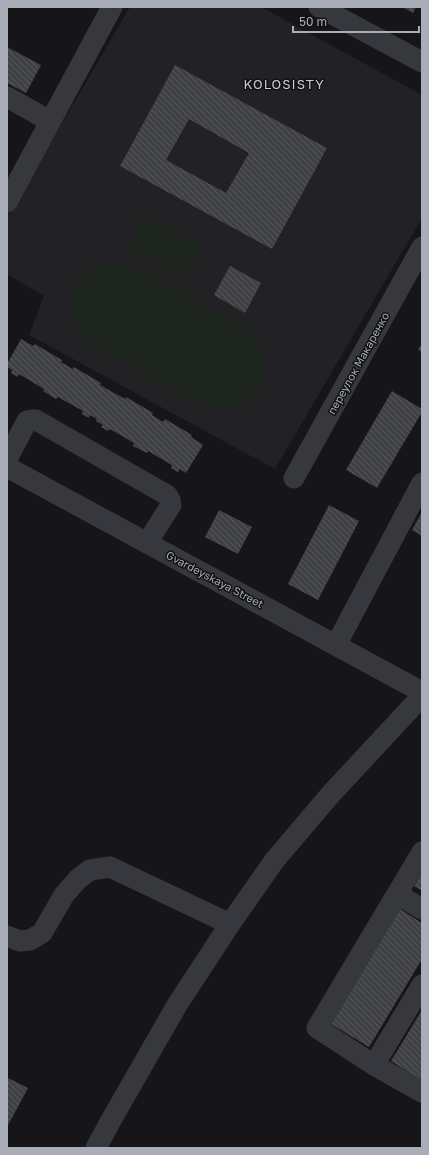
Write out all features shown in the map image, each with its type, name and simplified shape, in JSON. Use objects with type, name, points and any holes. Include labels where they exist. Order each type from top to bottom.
[{"type":"street","points":[[7,202],[112,7]]},
{"type":"street","points":[[319,7],[422,62]]},
{"type":"street","points":[[7,97],[50,122]]},
{"type":"street","name":"переулок Макаренко","points":[[294,478],[422,247]]},
{"type":"street","points":[[7,460],[27,421],[36,420],[167,495],[171,505],[147,543]]},
{"type":"street","name":"Gvardeyskaya Street","points":[[7,467],[422,692]]},
{"type":"street","points":[[336,645],[419,496]]},
{"type":"street","points":[[96,1148],[177,1005],[230,924],[274,861],[320,807],[422,696]]},
{"type":"street","points":[[422,852],[317,1028],[374,1065],[422,1092]]},
{"type":"street","points":[[7,936],[20,941],[30,940],[42,933],[64,895],[78,878],[90,870],[110,867],[230,924]]},
{"type":"street","points":[[397,894],[422,909]]},
{"type":"street","points":[[374,1065],[422,985]]},
{"type":"shaded area","points":[[130,7],[261,7],[422,95],[422,218],[275,469],[29,335],[44,296],[7,274],[7,217]]},
{"type":"shaded area","points":[[145,216],[203,246],[187,279],[129,249]]},
{"type":"shaded area","points":[[113,261],[135,266],[242,324],[257,337],[265,352],[266,369],[261,384],[252,397],[238,406],[222,410],[202,406],[95,348],[82,337],[74,325],[71,312],[72,298],[77,285],[85,274],[97,266]]},
{"type":"building","points":[[402,7],[416,7],[413,13]]},
{"type":"building","points":[[7,47],[41,65],[26,93],[7,83]]},
{"type":"building","points":[[175,65],[327,148],[272,249],[120,166]],"holes":[[[189,119],[249,153],[226,193],[166,160]]]},
{"type":"building","points":[[230,266],[261,283],[245,313],[214,295]]},
{"type":"building","points":[[21,339],[33,346],[35,344],[62,360],[61,362],[73,369],[74,367],[101,383],[100,385],[125,399],[126,397],[153,413],[152,415],[163,422],[165,419],[192,435],[191,437],[203,445],[186,473],[180,469],[178,472],[171,468],[172,465],[148,451],[147,453],[133,446],[134,443],[110,429],[108,431],[101,427],[103,425],[96,421],[97,419],[90,415],[89,418],[82,414],[83,411],[58,397],[56,399],[43,391],[44,389],[19,374],[18,377],[11,373],[12,370],[7,367],[7,364]]},
{"type":"building","points":[[422,343],[422,352],[418,350]]},
{"type":"building","points":[[392,391],[422,409],[422,412],[377,488],[346,470]]},
{"type":"building","points":[[329,505],[359,521],[318,600],[288,584]]},
{"type":"building","points":[[219,510],[252,527],[238,554],[205,537]]},
{"type":"building","points":[[422,512],[422,536],[412,530]]},
{"type":"building","points":[[422,873],[422,891],[414,886]]},
{"type":"building","points":[[400,909],[422,923],[422,959],[369,1047],[331,1024]]},
{"type":"building","points":[[422,1010],[422,1081],[391,1061]]},
{"type":"building","points":[[8,1078],[28,1088],[7,1127],[7,1080]]},
{"type":"district","name":"KOLOSISTY","points":[[284,84]]}]
